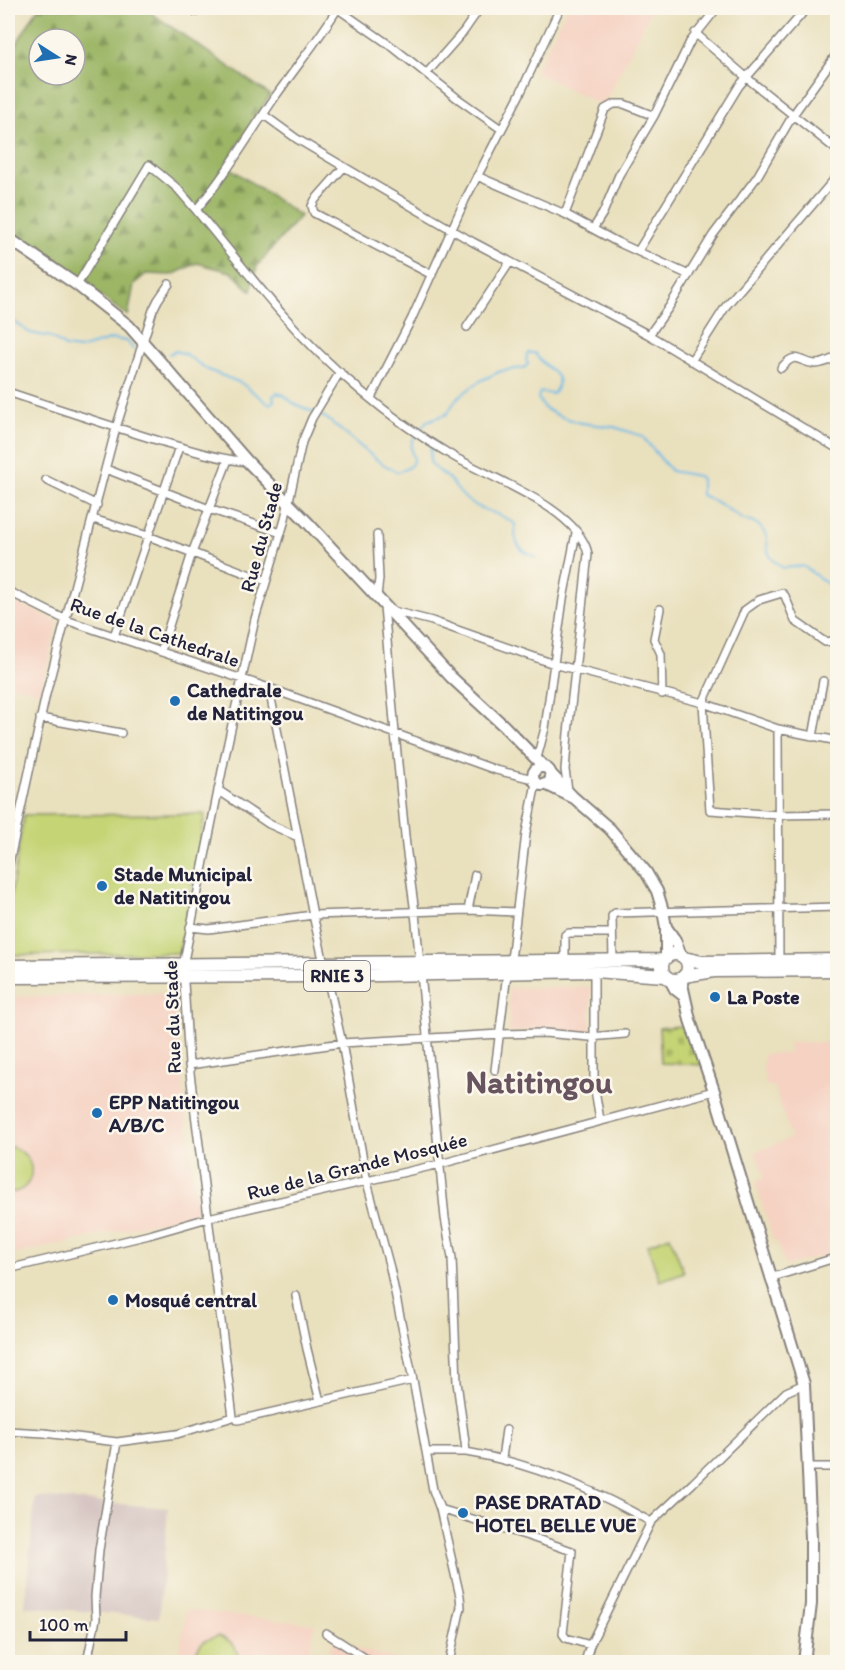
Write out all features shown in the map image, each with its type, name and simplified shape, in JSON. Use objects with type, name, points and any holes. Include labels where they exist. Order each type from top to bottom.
[{"type":"highway","name":"RNIE 3","points":[[508,967],[565,962],[665,959],[675,954],[702,962],[837,970]]},
{"type":"highway","points":[[683,957],[687,965],[684,976]]},
{"type":"highway","points":[[665,959],[662,970],[667,977]]},
{"type":"highway","name":"RNIE 3","points":[[8,977],[324,964],[420,968],[508,967],[594,971],[667,977],[677,980],[684,976],[714,971],[837,960]]},
{"type":"highway","name":"RNIE 3","points":[[8,966],[327,976],[420,968]]},
{"type":"street","points":[[196,210],[221,180],[274,98],[324,31],[338,8],[501,129]]},
{"type":"street","points":[[427,73],[464,31],[480,8]]},
{"type":"street","points":[[371,398],[401,341],[477,176],[520,94],[558,8]]},
{"type":"street","points":[[593,229],[603,213],[619,175],[654,116],[695,33],[717,8]]},
{"type":"street","points":[[638,251],[739,86],[807,8]]},
{"type":"street","points":[[695,33],[837,151]]},
{"type":"street","points":[[649,335],[713,235],[757,177],[793,115],[837,52]]},
{"type":"street","points":[[565,214],[605,109],[614,104],[624,104],[654,116]]},
{"type":"street","points":[[264,115],[297,139],[452,230],[649,335],[837,449]]},
{"type":"street","points":[[77,285],[149,165],[177,188],[284,316],[340,372],[433,445],[541,502],[576,532],[584,542],[588,554],[565,770],[570,795]]},
{"type":"street","points":[[344,167],[315,200],[312,206],[314,213],[432,275]]},
{"type":"street","points":[[691,361],[726,306],[837,175]]},
{"type":"street","points":[[477,176],[565,214],[689,275]]},
{"type":"street","points":[[8,238],[77,285],[129,326],[248,462],[451,677],[537,758],[570,795],[610,829],[639,861],[657,891],[666,927],[665,959]]},
{"type":"street","points":[[467,327],[510,262]]},
{"type":"street","points":[[8,868],[40,718],[116,428],[158,300],[169,284]]},
{"type":"street","points":[[781,368],[793,358],[816,364],[837,356]]},
{"type":"street","name":"Rue du Stade","points":[[8,1431],[117,1442],[177,1434],[233,1417],[189,1065],[183,971],[241,678],[289,503],[302,442],[316,411],[340,372]]},
{"type":"street","points":[[8,392],[179,447],[228,460],[248,462]]},
{"type":"street","points":[[114,636],[179,447]]},
{"type":"street","points":[[161,651],[192,553],[228,460]]},
{"type":"street","points":[[106,469],[209,509],[281,533]]},
{"type":"street","points":[[46,480],[97,505]]},
{"type":"street","points":[[93,519],[148,536],[266,581]]},
{"type":"street","points":[[537,758],[545,728],[563,599],[576,532]]},
{"type":"street","points":[[377,535],[379,579],[406,846],[453,1268],[457,1382],[466,1452]]},
{"type":"street","name":"Rue de la Cathedrale","points":[[8,591],[66,620],[241,678],[496,770],[538,782]]},
{"type":"street","points":[[837,640],[825,642],[795,621],[782,593],[759,600],[745,610],[703,704],[710,810],[778,815],[837,814]]},
{"type":"street","points":[[383,604],[554,664],[703,704],[778,729],[837,741]]},
{"type":"street","points":[[660,609],[654,639],[662,654],[662,694]]},
{"type":"street","points":[[813,737],[824,681]]},
{"type":"street","points":[[268,688],[313,915],[342,1043],[367,1182],[390,1268],[433,1490],[440,1509],[460,1596],[461,1608],[449,1662]]},
{"type":"street","points":[[40,718],[121,733]]},
{"type":"street","points":[[778,729],[779,965]]},
{"type":"street","points":[[495,1070],[526,832],[538,782],[534,771],[540,767],[547,770]]},
{"type":"street","points":[[538,782],[549,781],[547,770]]},
{"type":"street","points":[[538,782],[570,795]]},
{"type":"street","points":[[218,790],[269,824],[298,837]]},
{"type":"street","points":[[8,818],[17,820]]},
{"type":"street","points":[[468,909],[475,875]]},
{"type":"street","points":[[613,961],[612,914],[837,907]]},
{"type":"street","points":[[190,927],[209,929],[313,915],[415,913],[468,909],[516,912]]},
{"type":"street","points":[[666,927],[683,957]]},
{"type":"street","points":[[565,962],[564,941],[568,933],[612,933]]},
{"type":"street","points":[[594,971],[594,1084],[600,1120]]},
{"type":"street","points":[[684,976],[681,984],[684,996],[804,1384],[809,1467],[811,1591],[804,1662]]},
{"type":"street","points":[[667,977],[675,989],[684,996]]},
{"type":"street","points":[[189,1065],[342,1043],[500,1034],[544,1033],[593,1036],[625,1034]]},
{"type":"street","name":"Rue de la Grande Mosquée","points":[[8,1269],[148,1236],[208,1218],[440,1164],[714,1091]]},
{"type":"street","points":[[771,1278],[837,1257]]},
{"type":"street","points":[[296,1296],[320,1401]]},
{"type":"street","points":[[238,1420],[413,1380]]},
{"type":"street","points":[[585,1662],[590,1645],[651,1522],[786,1392],[804,1384]]},
{"type":"street","points":[[502,1458],[506,1430]]},
{"type":"street","points":[[87,1662],[96,1619],[95,1597],[99,1550],[117,1442]]},
{"type":"street","points":[[427,1452],[466,1452],[502,1458],[568,1481],[651,1522]]},
{"type":"street","points":[[809,1467],[837,1467]]},
{"type":"street","points":[[440,1509],[572,1551],[563,1635],[590,1645]]},
{"type":"street","points":[[8,1557],[8,1572]]},
{"type":"street","points":[[326,1633],[371,1662]]},
{"type":"shaded area","points":[[567,8],[652,8],[603,106],[535,72]]},
{"type":"shaded area","points":[[8,598],[58,622],[40,692],[8,684]]},
{"type":"shaded area","points":[[591,987],[590,1036],[577,1036],[575,1032],[560,1032],[559,1029],[509,1032],[509,988]]},
{"type":"shaded area","name":"EPP Natitingou A/B/C","points":[[173,993],[197,1213],[8,1256],[8,997]]},
{"type":"shaded area","points":[[789,1042],[837,1043],[838,1252],[785,1266],[777,1241],[774,1242],[755,1182],[765,1177],[755,1152],[791,1138],[774,1086],[766,1086],[763,1068],[764,1054],[789,1054]]},
{"type":"shaded area","points":[[35,1497],[168,1508],[159,1618],[25,1606]]},
{"type":"shaded area","points":[[187,1610],[315,1624],[308,1662],[177,1662]]},
{"type":"shaded area","points":[[332,1642],[406,1662],[328,1662]]},
{"type":"green space","points":[[38,8],[144,8],[270,95],[227,162],[233,170],[300,216],[257,266],[251,291],[231,272],[197,263],[172,275],[146,274],[134,284],[128,316],[8,229],[8,58]]},
{"type":"green space","name":"Stade Municipal de Natitingou","points":[[205,814],[179,953],[8,955],[8,911],[24,815]]},
{"type":"green space","points":[[680,1026],[683,1032],[692,1029],[704,1065],[661,1063],[659,1028]]},
{"type":"green space","points":[[12,1147],[22,1152],[28,1159],[31,1174],[24,1188],[8,1192],[8,1148]]},
{"type":"green space","points":[[670,1236],[684,1272],[660,1281],[647,1245]]},
{"type":"green space","points":[[219,1636],[234,1646],[239,1662],[195,1662],[196,1652],[201,1644]]},
{"type":"waterway","points":[[8,317],[30,333],[51,337],[65,347],[79,349],[113,339],[127,341],[133,349]]},
{"type":"waterway","points":[[169,354],[176,351],[185,354],[208,370],[241,383],[269,404],[274,401],[273,396],[277,393],[284,395],[293,403],[326,418],[377,460],[396,472],[407,468],[413,462],[411,447],[416,435]]},
{"type":"waterway","points":[[417,433],[427,421],[447,414],[457,398],[480,381],[501,371],[524,368],[528,364],[526,359],[528,353],[535,353],[557,376],[558,381],[553,394],[540,392],[538,398],[544,408],[581,423],[614,427],[642,436],[671,471],[698,476],[701,479],[701,495],[717,502],[742,519],[760,526],[766,535],[770,556],[783,568],[803,566],[829,585],[838,584]]},
{"type":"waterway","points":[[431,444],[430,462],[434,467],[447,477],[469,501],[515,524],[518,545],[525,552],[536,557]]},
{"type":"place","name":"Cathedrale de Natitingou","points":[[175,701]]},
{"type":"place","name":"Stade Municipal de Natitingou","points":[[102,886]]},
{"type":"place","name":"La Poste","points":[[715,997]]},
{"type":"place","name":"EPP Natitingou A/B/C","points":[[97,1113]]},
{"type":"place","name":"Mosqué central","points":[[113,1300]]},
{"type":"place","name":"PASE DRATAD HOTEL BELLE VUE","points":[[463,1513]]},
{"type":"district","name":"Natitingou","points":[[539,1082]]}]
